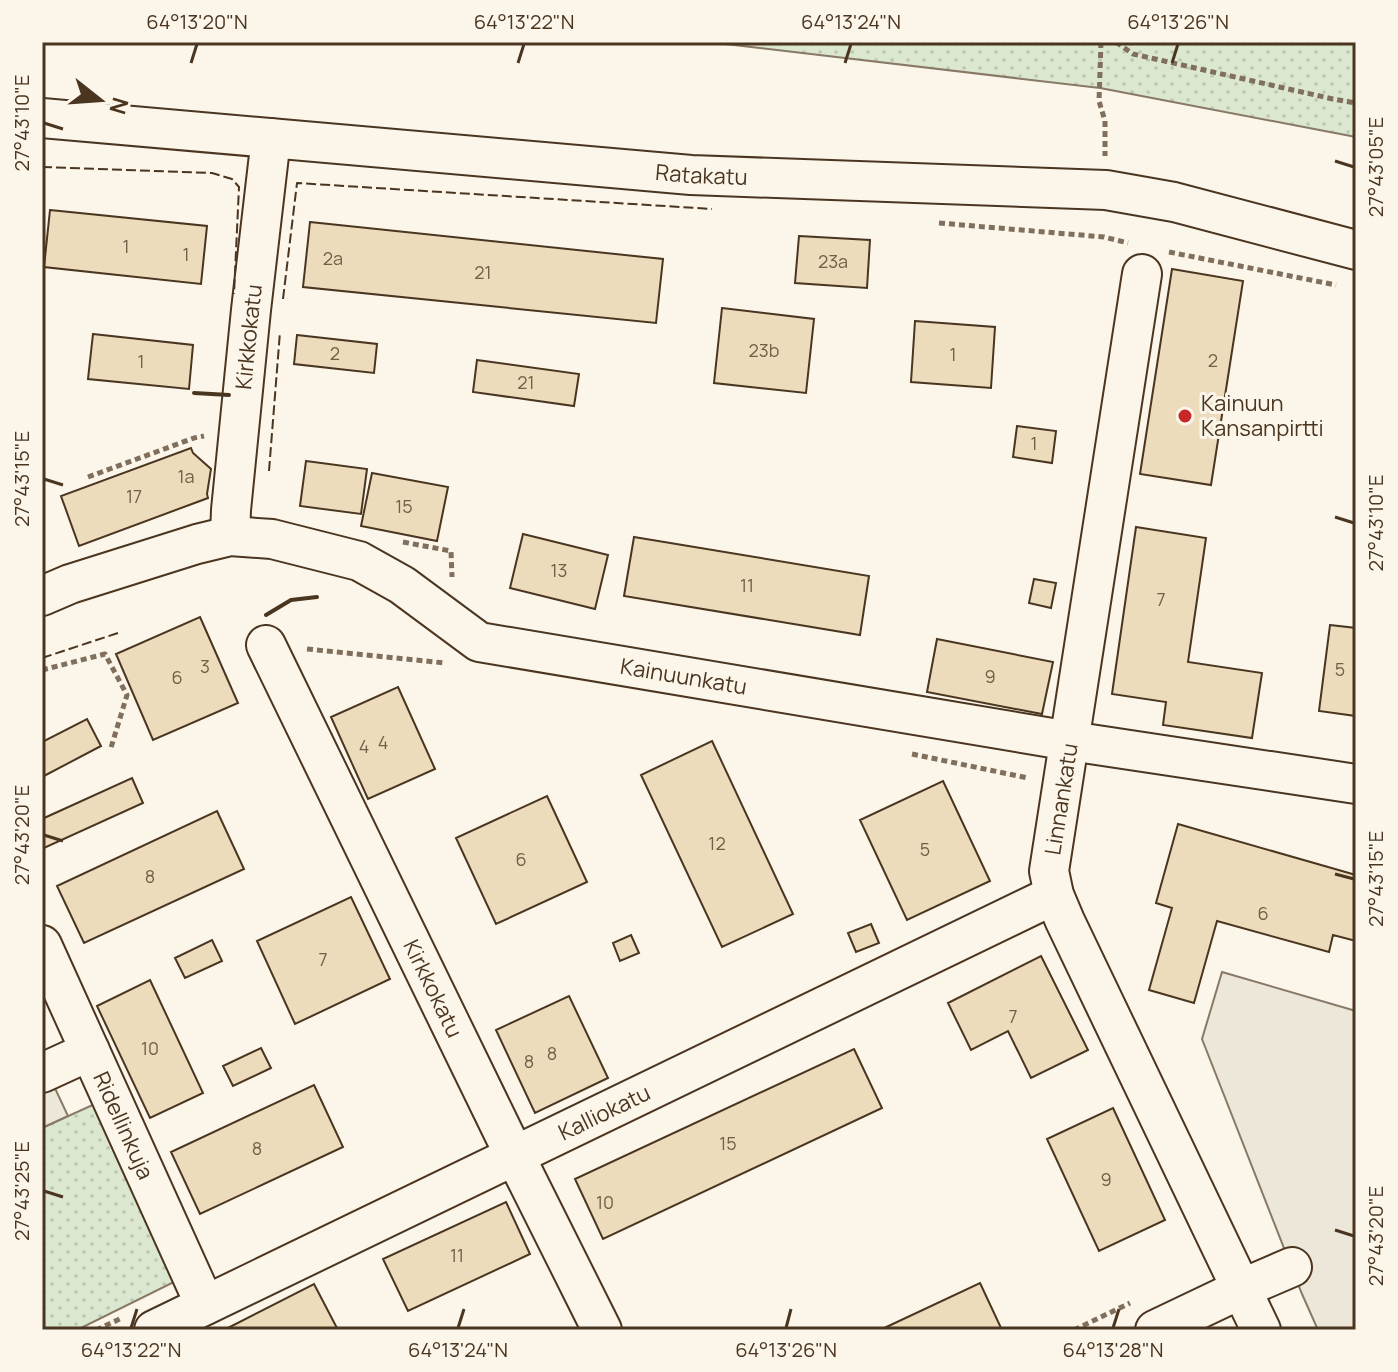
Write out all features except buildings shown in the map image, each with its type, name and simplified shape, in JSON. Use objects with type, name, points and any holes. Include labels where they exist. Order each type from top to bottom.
[{"type":"street","name":"Ratakatu","points":[[42,118],[691,175],[1106,190],[1174,202],[1356,250]]},
{"type":"street","name":"Kirkkokatu","points":[[230,536],[271,138]]},
{"type":"street","name":"Linnankatu","points":[[1142,274],[1049,871],[1054,895],[1261,1330]]},
{"type":"street","name":"Kainuunkatu","points":[[42,596],[70,584],[230,536],[272,539],[359,561],[402,585],[479,642],[1070,741],[1356,784]]},
{"type":"street","name":"Kirkkokatu","points":[[266,645],[602,1330]]},
{"type":"street","name":"Kalliokatu","points":[[154,1330],[1054,895]]},
{"type":"street","name":"Ridellinkuja","points":[[42,945],[205,1305]]},
{"type":"street","points":[[42,1073],[90,1051]]},
{"type":"street","points":[[1155,1330],[1292,1267]]},
{"type":"path","points":[[1101,42],[1099,101],[1105,121]]},
{"type":"path","points":[[1116,42],[1133,54],[1356,103]]},
{"type":"path","points":[[88,477],[207,436]]},
{"type":"path","points":[[266,645],[453,664]]},
{"type":"path","points":[[42,670],[105,654],[127,695],[110,751]]},
{"type":"path","points":[[911,754],[1033,779]]},
{"type":"green space","points":[[708,42],[1356,42],[1356,137],[1100,88]]},
{"type":"green space","points":[[99,1102],[180,1279],[77,1330],[42,1330],[42,1128]]},
{"type":"shaded area","points":[[1222,972],[1356,1011],[1356,1330],[1318,1330],[1202,1039]]},
{"type":"shaded area","points":[[53,1084],[68,1116],[42,1128],[42,1089]]},
{"type":"fence","points":[[42,167],[212,173],[232,179],[239,187],[234,294]]},
{"type":"fence","points":[[283,299],[297,183],[712,209]]},
{"type":"fence","points":[[269,471],[280,332]]},
{"type":"fence","points":[[42,658],[121,632]]},
{"type":"wall","points":[[194,393],[229,395]]},
{"type":"wall","points":[[266,615],[291,600],[317,597]]},
{"type":"place","name":"Kainuun Kansanpirtti","points":[[1185,416]]}]
